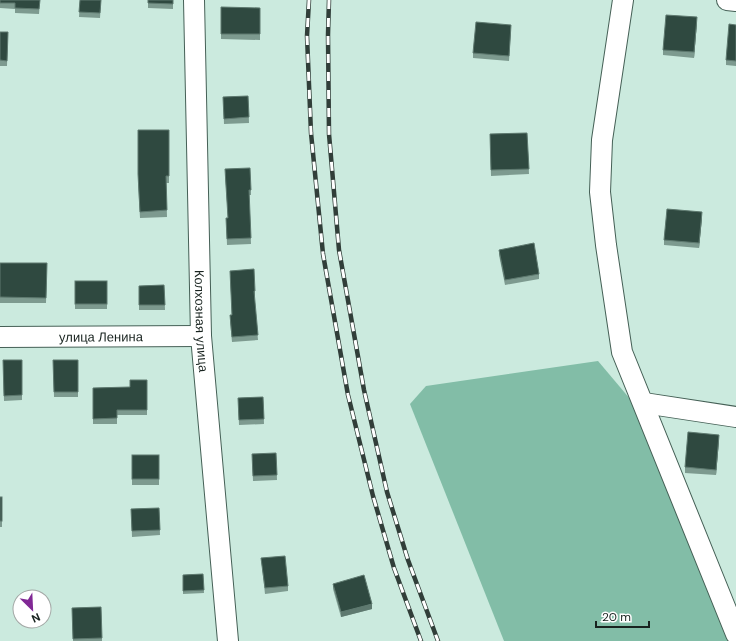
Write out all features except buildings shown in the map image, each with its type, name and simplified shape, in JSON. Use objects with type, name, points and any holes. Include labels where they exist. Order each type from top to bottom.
[{"type":"street","name":"Колхозная улица","points":[[194,0],[201,336],[228,641]]},
{"type":"street","points":[[623,0],[602,140],[600,192],[606,245],[622,352],[644,403],[736,634]]},
{"type":"street","points":[[727,0],[736,2]]},
{"type":"street","name":"улица Ленина","points":[[0,336],[201,336]]},
{"type":"street","points":[[644,403],[736,417]]},
{"type":"green space","points":[[598,361],[636,406],[731,641],[504,641],[410,404],[426,386]]},
{"type":"railway","points":[[309,0],[307,36],[311,133],[323,254],[348,395],[373,496],[394,568],[421,641]]},
{"type":"railway","points":[[329,0],[329,134],[339,250],[364,390],[387,492],[408,560],[438,641]]}]
